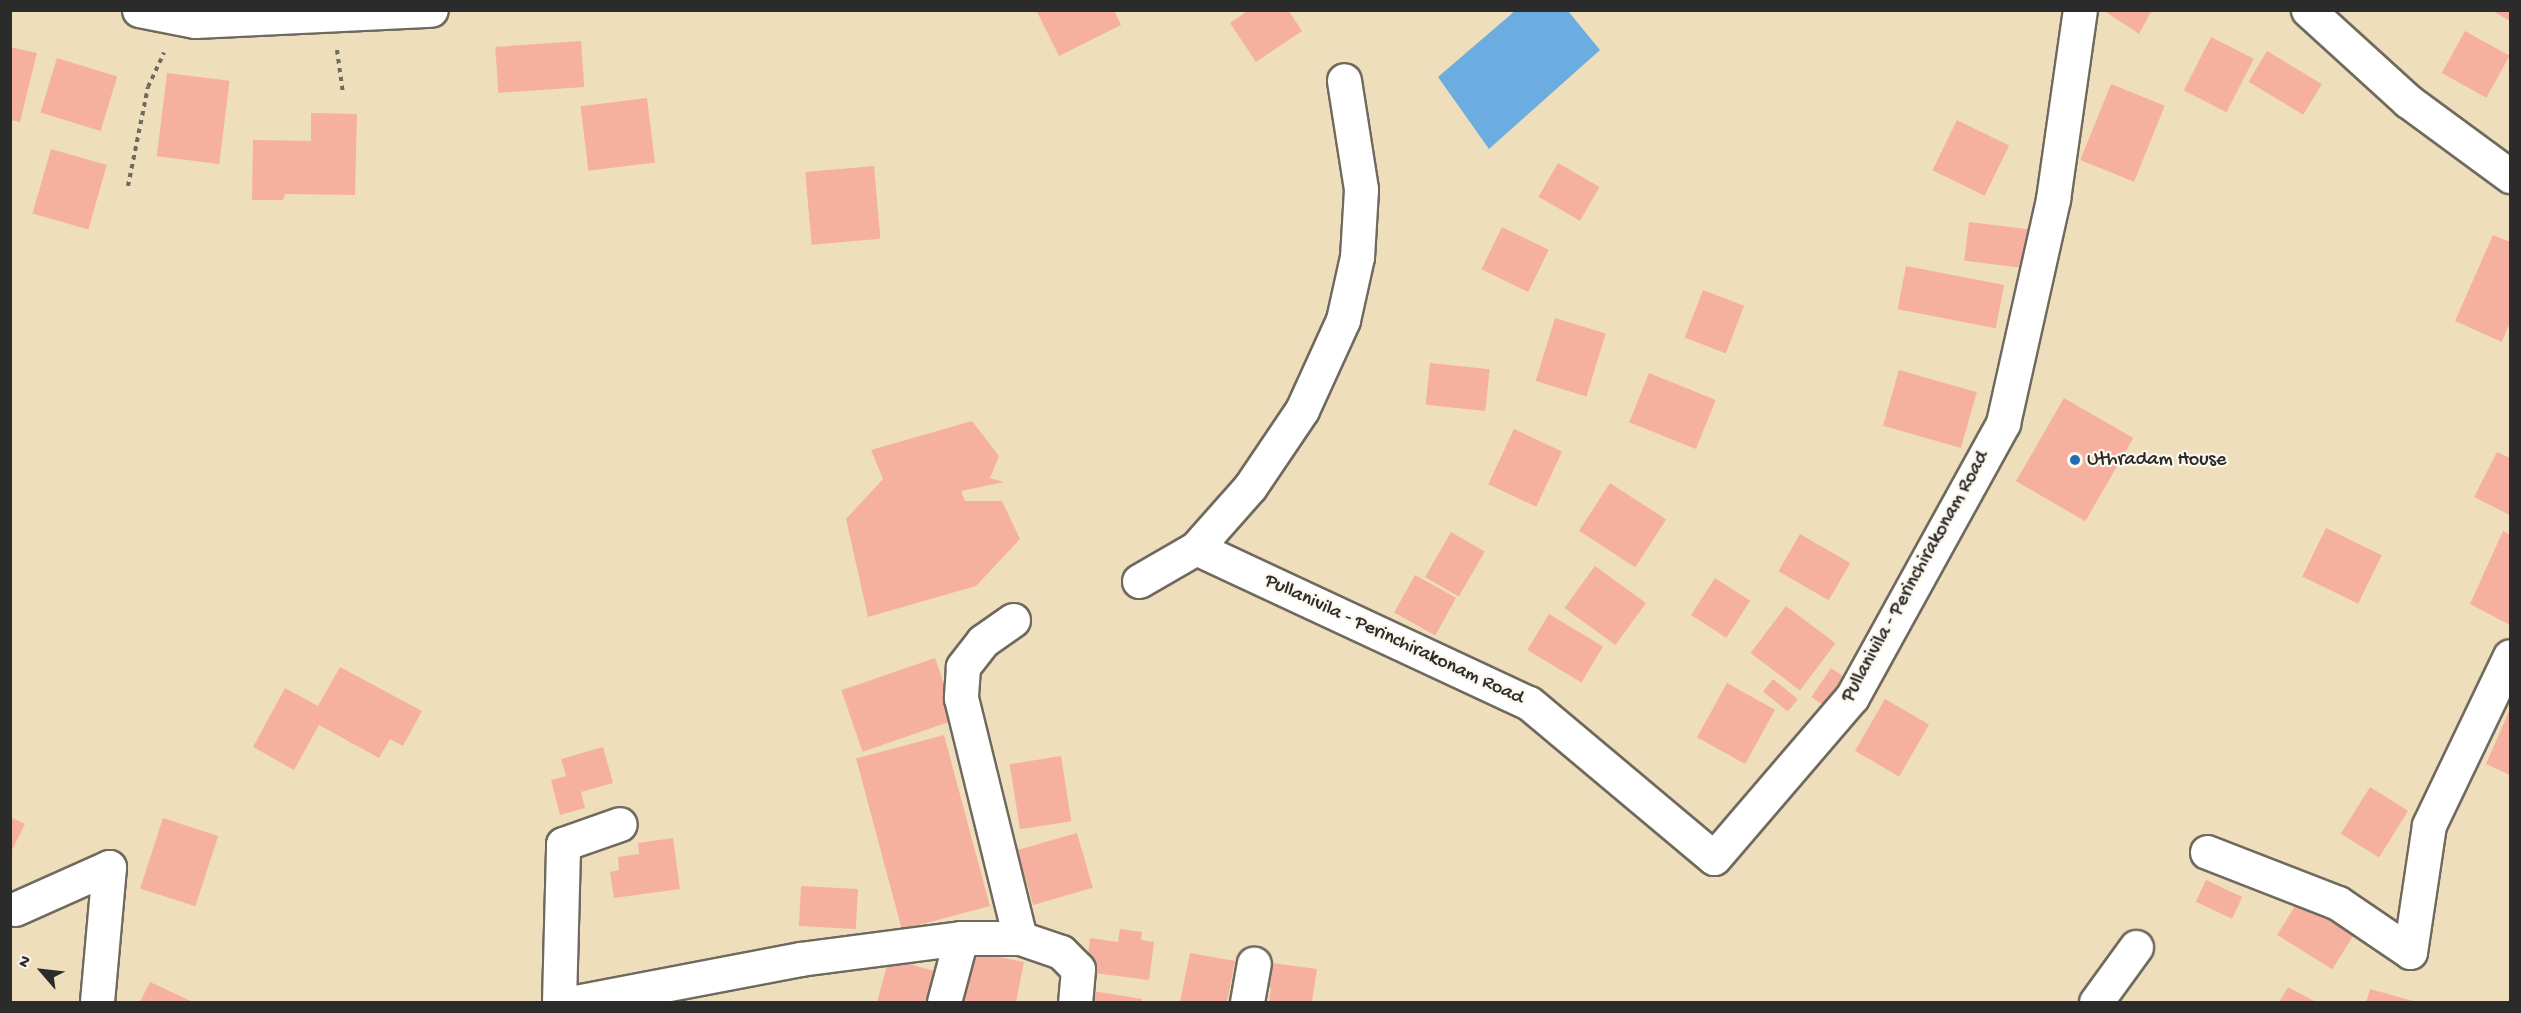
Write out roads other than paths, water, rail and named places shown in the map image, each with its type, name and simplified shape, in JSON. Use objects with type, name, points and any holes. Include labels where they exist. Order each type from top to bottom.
[{"type":"street","points":[[139,10],[195,21],[431,10]]},
{"type":"street","name":"Pullanivila - Perinchirakonam Road","points":[[1196,548],[1529,704],[1714,858],[1852,697],[2003,423],[2053,199],[2080,10]]},
{"type":"street","points":[[2308,10],[2408,101],[2511,176]]},
{"type":"street","points":[[1139,581],[1196,548],[1250,487],[1302,410],[1343,320],[1357,256],[1361,189],[1344,80]]},
{"type":"street","points":[[1012,620],[983,641],[963,668],[961,698],[1020,938]]},
{"type":"street","points":[[2207,852],[2338,903],[2410,952],[2429,825],[2511,656]]},
{"type":"street","points":[[559,1002],[563,844],[620,824]]},
{"type":"street","points":[[15,909],[109,867],[98,1002]]},
{"type":"street","points":[[945,1002],[961,938]]},
{"type":"street","points":[[575,1002],[800,959],[961,938],[1020,938],[1061,952],[1078,969],[1075,1002]]},
{"type":"street","points":[[2096,1002],[2136,947]]},
{"type":"street","points":[[1247,1002],[1254,964]]},
{"type":"water","points":[[1516,10],[1568,11],[1600,50],[1489,149],[1438,77]]},
{"type":"place","name":"Uthradam House","points":[[2075,460]]}]
